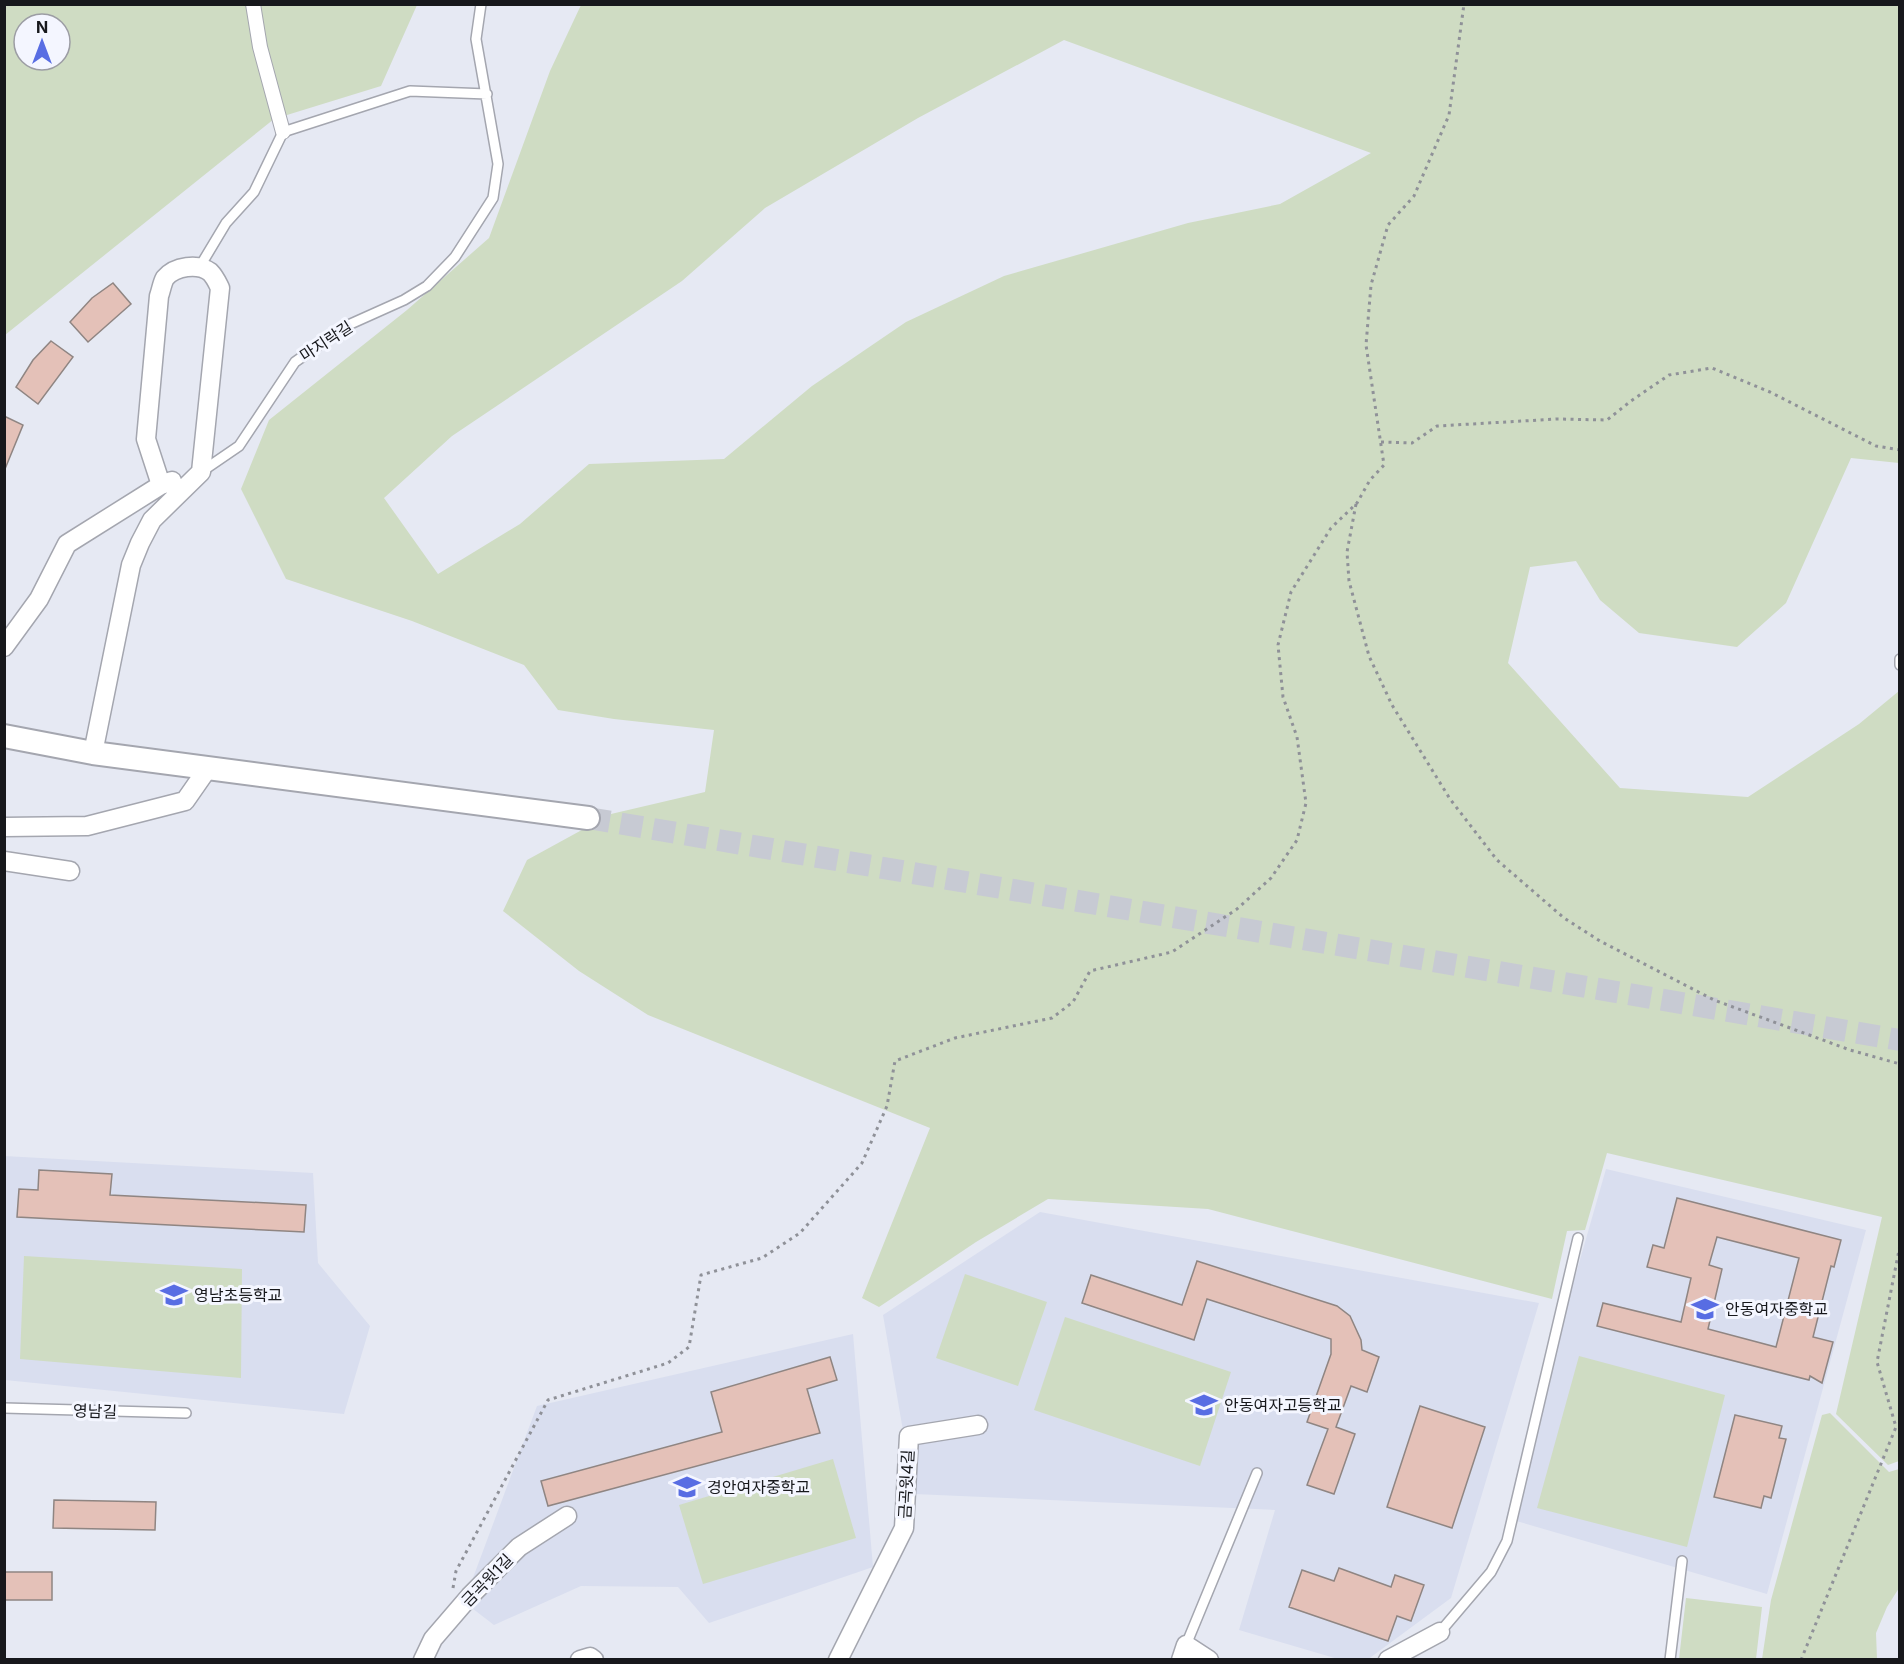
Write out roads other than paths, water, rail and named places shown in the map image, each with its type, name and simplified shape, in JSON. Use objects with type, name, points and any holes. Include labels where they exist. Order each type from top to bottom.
[{"type":"street","points":[[253,4],[260,47],[283,132]]},
{"type":"street","points":[[93,753],[131,565],[152,520],[201,472],[220,288],[215,278],[207,270],[193,266],[181,268],[165,279],[159,296],[146,439],[161,484]]},
{"type":"street","name":"마지락길","points":[[4,647],[39,599],[67,543],[161,484],[201,472]]},
{"type":"street","points":[[4,736],[93,753],[588,818]]},
{"type":"street","points":[[4,827],[87,826],[185,801],[208,768]]},
{"type":"street","points":[[4,861],[70,871]]},
{"type":"street","name":"금곡윗4길","points":[[838,1659],[904,1528],[909,1436],[978,1425]]},
{"type":"street","name":"금곡윗1길","points":[[423,1659],[433,1639],[470,1596],[519,1547],[567,1516]]},
{"type":"street","points":[[1388,1659],[1440,1632]]},
{"type":"street","points":[[1183,1652],[1209,1659]]},
{"type":"street","points":[[580,1659],[590,1657],[594,1659]]},
{"type":"lane","name":"마지락길","points":[[201,472],[239,446],[295,362],[346,326],[404,300],[427,286],[454,257],[493,198],[498,164],[476,39],[481,4]]},
{"type":"lane","points":[[199,268],[226,223],[254,192],[283,132],[410,91],[487,94]]},
{"type":"lane","points":[[1899,659],[1899,665]]},
{"type":"lane","points":[[1440,1632],[1491,1572],[1507,1541],[1578,1238]]},
{"type":"lane","name":"영남길","points":[[4,1408],[186,1413]]},
{"type":"lane","points":[[1183,1652],[1257,1473]]},
{"type":"lane","points":[[1670,1659],[1682,1561]]},
{"type":"tunnel","points":[[588,818],[1900,1040]]},
{"type":"place","name":"영남초등학교","points":[[174,1295]]},
{"type":"place","name":"안동여자중학교","points":[[1705,1309]]},
{"type":"place","name":"안동여자고등학교","points":[[1204,1405]]},
{"type":"place","name":"경안여자중학교","points":[[687,1487]]}]
